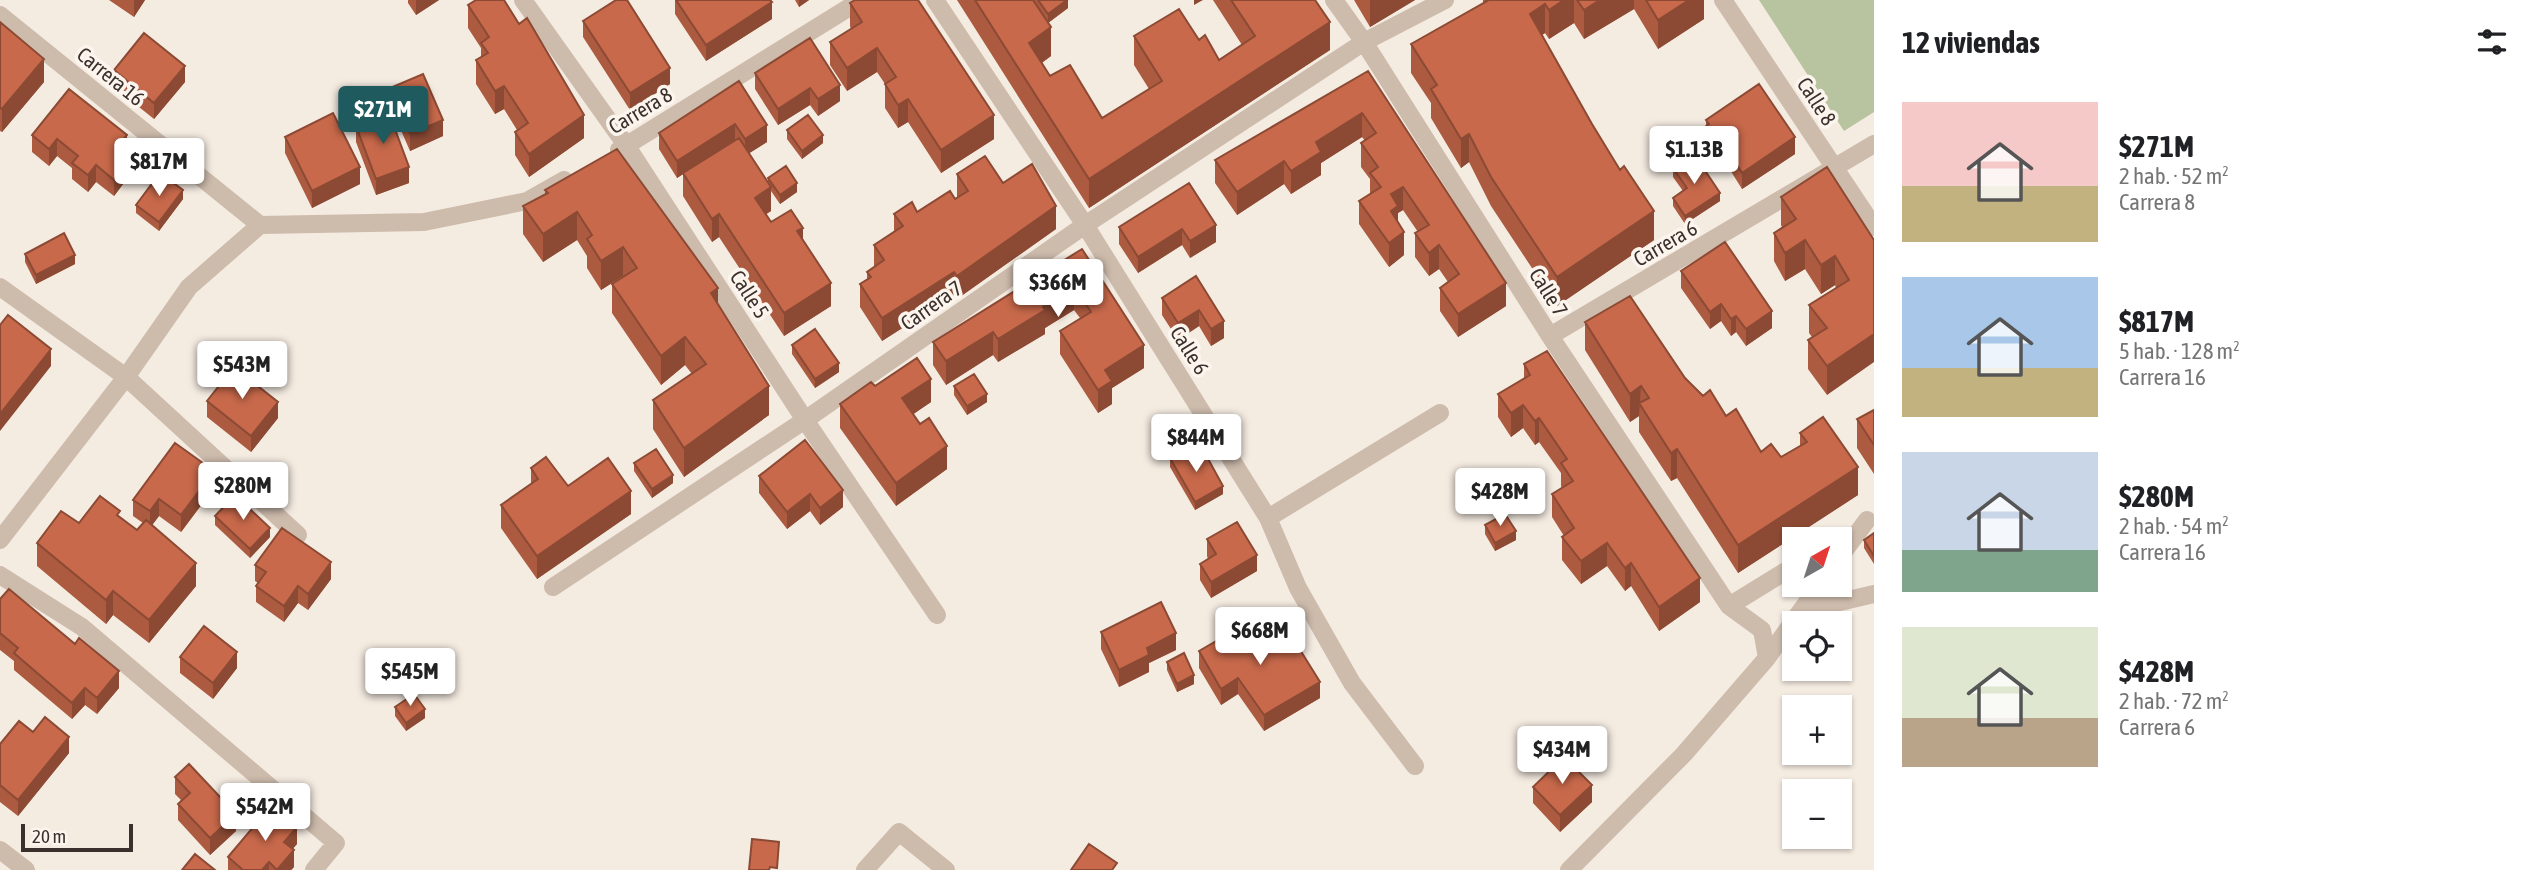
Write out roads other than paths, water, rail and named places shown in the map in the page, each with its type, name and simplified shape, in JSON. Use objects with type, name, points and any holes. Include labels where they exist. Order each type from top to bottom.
[{"type":"street","name":"Calle 5","points":[[523,0],[626,145],[805,420],[937,615]]},
{"type":"street","name":"Carrera 8","points":[[604,158],[861,0]]},
{"type":"street","name":"Calle 6","points":[[935,0],[1085,225],[1268,518],[1298,588],[1352,683],[1415,766]]},
{"type":"street","name":"Calle 7","points":[[1334,0],[1550,336],[1729,606]]},
{"type":"street","name":"Carrera 7","points":[[553,587],[805,420],[1085,225],[1364,43],[1445,0]]},
{"type":"street","name":"Calle 8","points":[[1723,0],[1874,228]]},
{"type":"street","name":"Carrera 16","points":[[0,15],[260,225]]},
{"type":"street","name":"Carrera 6","points":[[1550,336],[1874,144]]},
{"type":"street","points":[[0,540],[127,377],[189,287],[260,225],[424,222],[527,201],[582,170]]},
{"type":"street","points":[[0,287],[127,377],[298,535]]},
{"type":"street","points":[[1268,518],[1440,413]]},
{"type":"street","points":[[1852,529],[1870,518]]},
{"type":"street","points":[[1852,541],[1870,518]]},
{"type":"street","points":[[1767,658],[1762,630],[1729,606],[1782,573]]},
{"type":"street","points":[[0,575],[82,627],[336,843],[314,870]]},
{"type":"street","points":[[1801,611],[1874,594]]},
{"type":"street","points":[[1801,611],[1811,597]]},
{"type":"street","points":[[1569,870],[1684,754],[1782,637]]},
{"type":"street","points":[[865,870],[899,832],[946,870]]},
{"type":"street","points":[[0,850],[26,870]]}]
